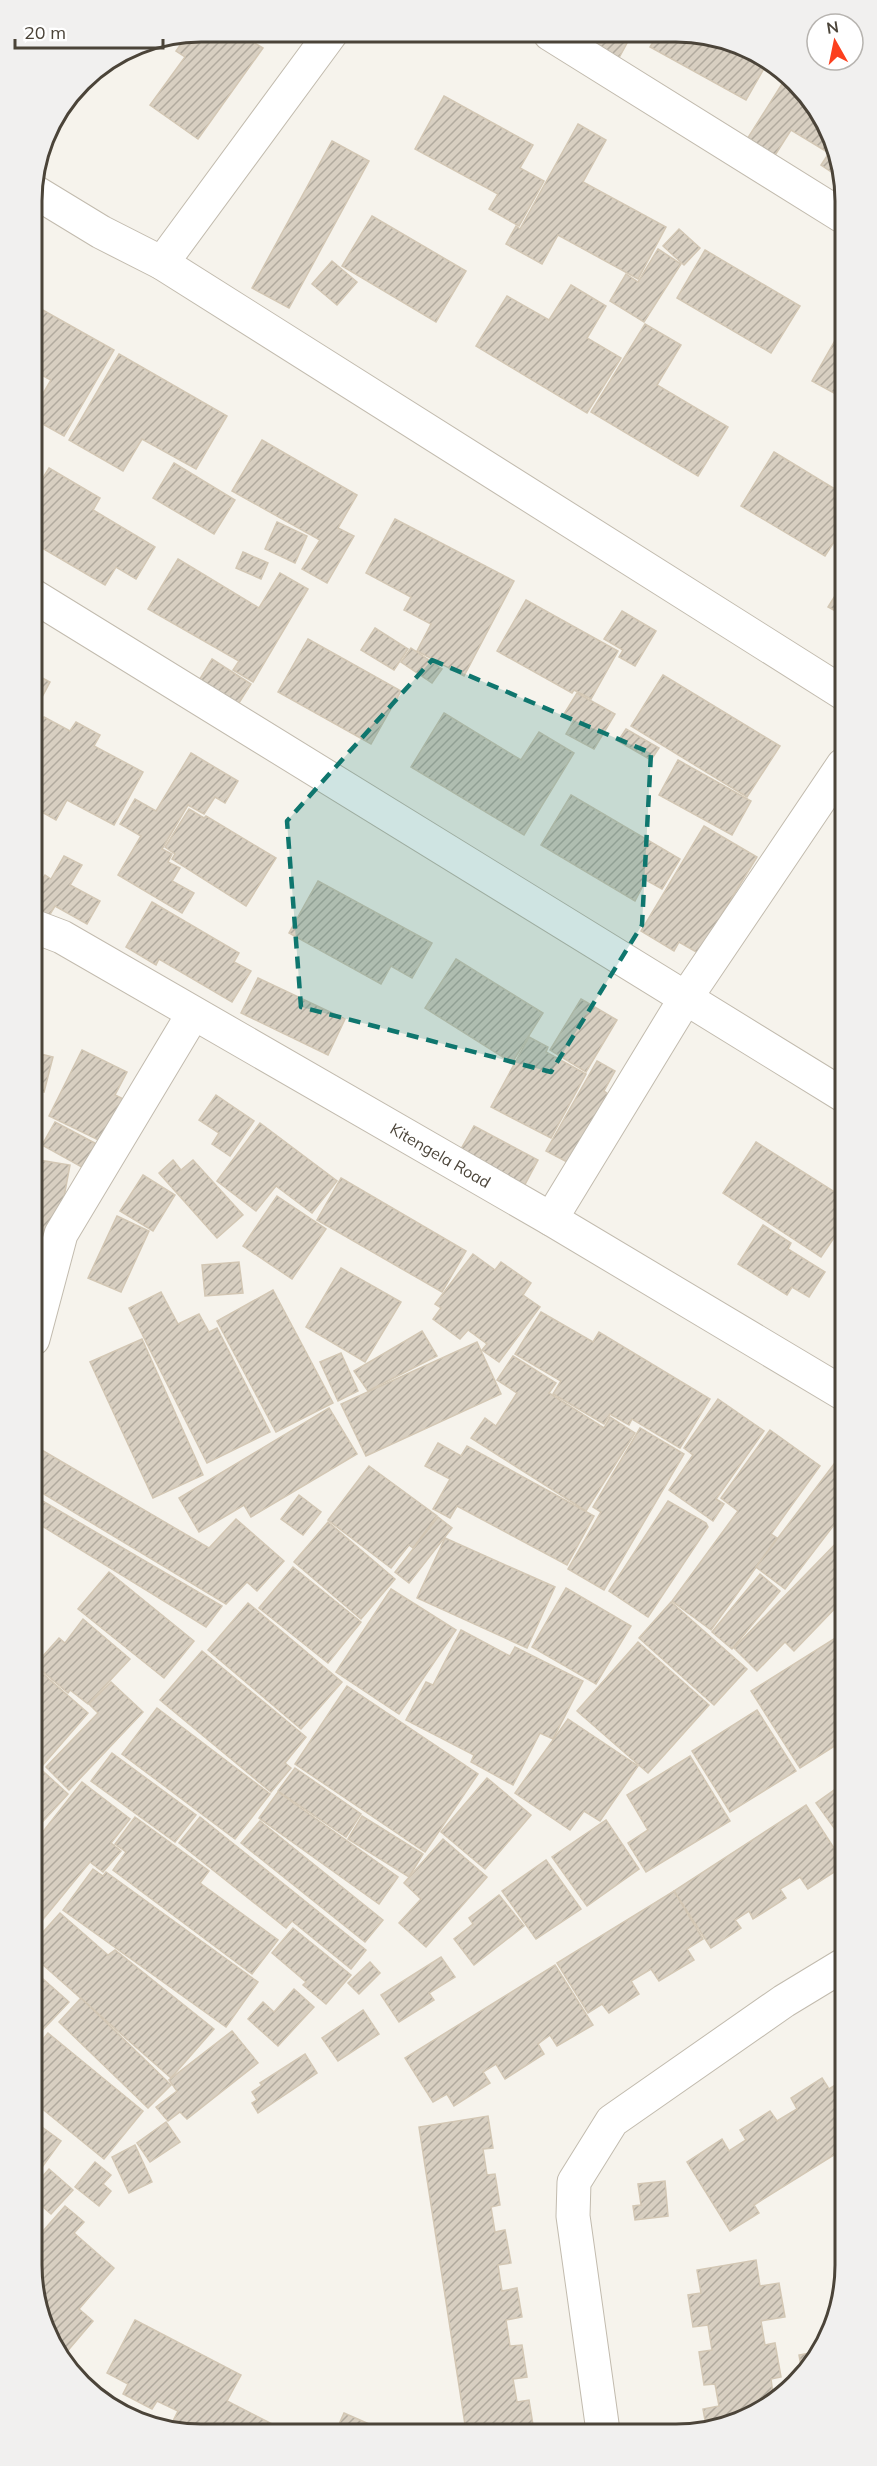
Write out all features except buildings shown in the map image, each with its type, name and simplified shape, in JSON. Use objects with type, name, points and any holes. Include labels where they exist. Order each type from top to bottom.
[{"type":"street","points":[[162,263],[325,42]]},
{"type":"street","points":[[563,42],[835,212]]},
{"type":"street","points":[[42,196],[101,232],[162,263],[835,688]]},
{"type":"street","points":[[42,601],[835,1090]]},
{"type":"street","points":[[551,1219],[685,999],[835,777]]},
{"type":"street","name":"Kitengela Road","points":[[42,929],[62,937],[551,1219],[835,1389]]},
{"type":"street","points":[[42,1306],[62,1234],[193,1014]]},
{"type":"street","points":[[602,2424],[573,2216],[574,2182],[612,2121],[784,2001],[835,1970]]},
{"type":"highlighted area","points":[[432,660],[651,753],[642,925],[551,1072],[301,1007],[287,821]]}]
